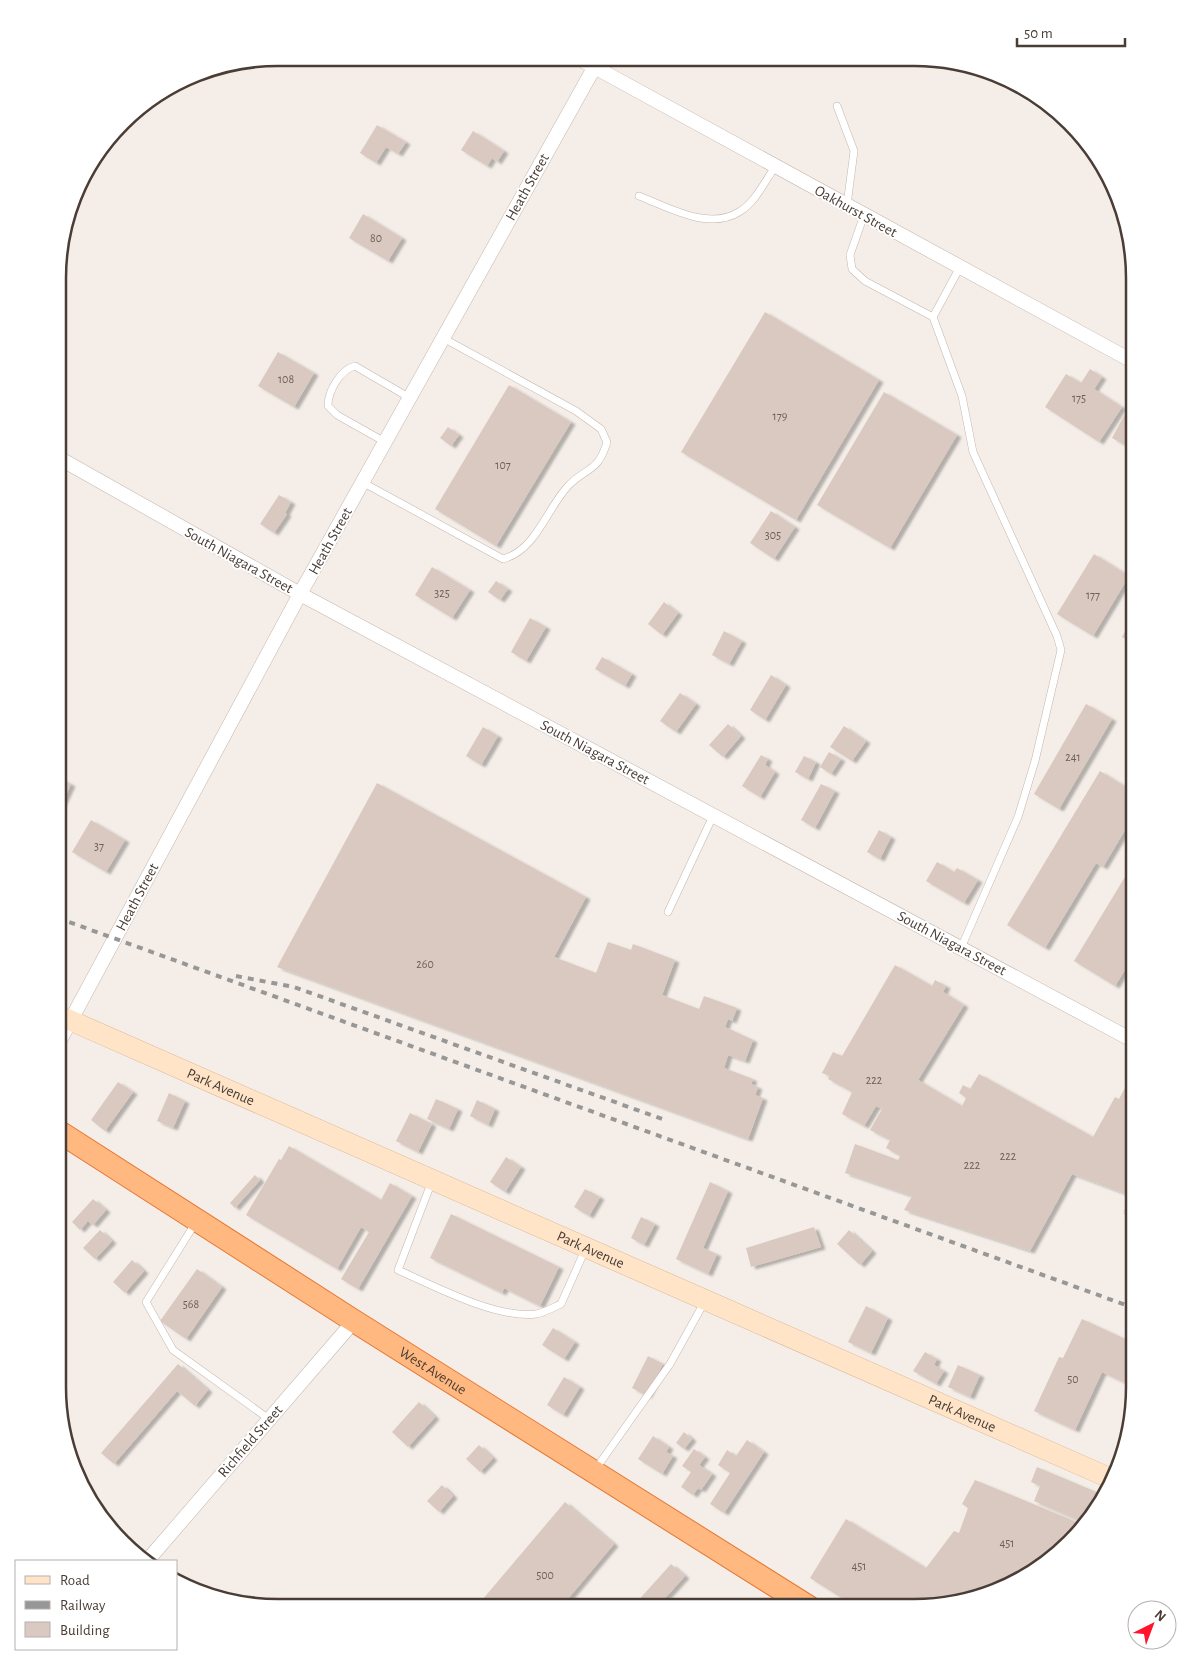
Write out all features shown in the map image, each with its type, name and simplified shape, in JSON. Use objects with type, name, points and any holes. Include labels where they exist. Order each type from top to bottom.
[{"type":"highway","name":"West Avenue","points":[[66,1136],[354,1321],[796,1599]]},
{"type":"main road","name":"Park Avenue","points":[[66,1020],[1106,1476]]},
{"type":"street","name":"Oakhurst Street","points":[[591,66],[1126,358]]},
{"type":"street","name":"Heath Street","points":[[66,1011],[594,68]]},
{"type":"street","name":"South Niagara Street","points":[[66,462],[300,594],[1126,1037]]},
{"type":"street","name":"Richfield Street","points":[[150,1556],[354,1321]]},
{"type":"lane","points":[[838,106],[854,151],[847,206]]},
{"type":"lane","points":[[639,196],[688,215],[717,220],[739,212],[754,197],[775,166]]},
{"type":"lane","points":[[864,215],[850,255],[852,269],[865,281],[932,317],[962,396],[973,452],[1057,636],[1060,650],[1035,761],[1018,817],[961,948]]},
{"type":"lane","points":[[932,317],[960,267]]},
{"type":"lane","points":[[362,482],[503,558],[516,555],[527,545],[568,485],[598,464],[607,442],[601,429],[576,411],[443,338]]},
{"type":"lane","points":[[385,442],[337,415],[328,406],[328,399],[341,375],[348,368],[355,366],[410,398]]},
{"type":"lane","points":[[668,912],[713,816]]},
{"type":"lane","points":[[432,1180],[398,1270],[460,1298],[509,1313],[537,1314],[561,1304],[586,1248]]},
{"type":"lane","points":[[197,1220],[146,1302],[173,1350],[269,1419]]},
{"type":"lane","points":[[594,1472],[670,1364],[706,1301]]},
{"type":"building","points":[[377,125],[406,142],[398,154],[386,147],[376,163],[360,153]]},
{"type":"building","points":[[473,131],[504,151],[497,162],[492,158],[487,166],[461,150]]},
{"type":"building","points":[[363,214],[402,238],[388,261],[349,238]]},
{"type":"building","points":[[765,312],[879,380],[796,520],[681,452]]},
{"type":"building","points":[[278,352],[314,373],[294,407],[258,386]]},
{"type":"building","points":[[1090,369],[1102,377],[1094,389],[1122,407],[1099,442],[1045,407],[1066,374],[1081,383]]},
{"type":"building","points":[[509,385],[571,422],[496,546],[435,509]]},
{"type":"building","points":[[884,392],[957,435],[890,548],[817,505]]},
{"type":"building","points":[[1126,412],[1126,446],[1112,438]]},
{"type":"building","points":[[448,427],[459,435],[451,446],[440,438]]},
{"type":"building","points":[[279,495],[291,502],[285,513],[287,514],[274,533],[260,524]]},
{"type":"building","points":[[771,511],[795,527],[774,559],[750,543]]},
{"type":"building","points":[[1094,554],[1126,574],[1126,581],[1093,636],[1057,614]]},
{"type":"building","points":[[432,567],[470,590],[452,618],[415,595]]},
{"type":"building","points":[[496,581],[508,589],[500,600],[488,592]]},
{"type":"building","points":[[664,602],[678,613],[662,635],[648,624]]},
{"type":"building","points":[[530,618],[546,627],[526,661],[511,652]]},
{"type":"building","points":[[1126,630],[1126,639],[1122,637]]},
{"type":"building","points":[[724,631],[742,641],[729,664],[712,655]]},
{"type":"building","points":[[602,657],[632,674],[625,686],[595,669]]},
{"type":"building","points":[[771,675],[786,685],[765,720],[750,710]]},
{"type":"building","points":[[680,693],[696,704],[676,732],[660,721]]},
{"type":"building","points":[[1086,704],[1112,719],[1059,809],[1034,794]]},
{"type":"building","points":[[728,724],[741,736],[723,757],[709,745]]},
{"type":"building","points":[[844,726],[866,741],[852,761],[830,747]]},
{"type":"building","points":[[483,727],[498,736],[481,765],[466,756]]},
{"type":"building","points":[[829,752],[841,759],[831,774],[820,767]]},
{"type":"building","points":[[761,755],[768,759],[765,765],[775,772],[760,797],[742,786]]},
{"type":"building","points":[[804,756],[816,762],[808,779],[795,772]]},
{"type":"building","points":[[1100,771],[1126,787],[1126,828],[1103,867],[1096,863],[1045,948],[1007,925]]},
{"type":"building","points":[[66,782],[71,784],[66,795]]},
{"type":"building","points":[[377,783],[586,897],[554,957],[596,973],[608,942],[631,950],[633,944],[675,960],[662,995],[699,1009],[704,996],[737,1008],[732,1021],[728,1019],[725,1027],[753,1040],[745,1061],[728,1055],[724,1068],[753,1079],[751,1084],[758,1087],[755,1095],[763,1098],[748,1139],[277,967]]},
{"type":"building","points":[[821,784],[835,791],[815,828],[801,820]]},
{"type":"building","points":[[91,820],[125,840],[106,872],[72,852]]},
{"type":"building","points":[[879,830],[891,837],[880,859],[867,852]]},
{"type":"building","points":[[937,862],[954,872],[957,868],[978,880],[964,903],[926,881]]},
{"type":"building","points":[[1126,875],[1126,968],[1115,986],[1074,961]]},
{"type":"building","points":[[895,965],[932,986],[935,980],[946,986],[943,992],[964,1005],[918,1080],[962,1106],[966,1098],[959,1093],[963,1085],[970,1089],[979,1074],[1093,1137],[1115,1097],[1119,1099],[1126,1086],[1126,1194],[1072,1174],[1030,1251],[904,1210],[912,1196],[845,1173],[855,1144],[898,1160],[900,1156],[886,1148],[890,1140],[870,1130],[882,1109],[876,1106],[864,1126],[842,1114],[852,1092],[828,1079],[830,1076],[822,1073],[833,1052],[842,1056]]},
{"type":"building","points":[[118,1082],[133,1092],[105,1131],[91,1120]]},
{"type":"building","points":[[169,1093],[185,1101],[173,1128],[157,1121]]},
{"type":"building","points":[[436,1099],[458,1109],[449,1129],[427,1119]]},
{"type":"building","points":[[477,1100],[495,1109],[488,1125],[470,1116]]},
{"type":"building","points":[[410,1113],[432,1124],[418,1152],[396,1141]]},
{"type":"building","points":[[289,1146],[381,1200],[390,1183],[412,1196],[358,1289],[341,1279],[369,1232],[361,1227],[337,1269],[246,1215],[279,1159],[281,1160]]},
{"type":"building","points":[[506,1157],[521,1167],[505,1192],[490,1182]]},
{"type":"building","points":[[255,1175],[260,1180],[235,1208],[230,1203]]},
{"type":"building","points":[[710,1182],[728,1191],[703,1248],[717,1254],[708,1274],[676,1259]]},
{"type":"building","points":[[585,1189],[600,1197],[589,1216],[574,1207]]},
{"type":"building","points":[[93,1199],[106,1210],[93,1225],[88,1221],[80,1230],[72,1222]]},
{"type":"building","points":[[451,1214],[559,1267],[540,1306],[504,1288],[502,1293],[430,1258]]},
{"type":"building","points":[[641,1217],[655,1224],[644,1245],[631,1238]]},
{"type":"building","points":[[814,1227],[821,1247],[751,1267],[746,1248]]},
{"type":"building","points":[[100,1230],[112,1241],[95,1259],[83,1248]]},
{"type":"building","points":[[849,1230],[872,1251],[860,1265],[837,1244]]},
{"type":"building","points":[[132,1260],[144,1271],[125,1293],[113,1282]]},
{"type":"building","points":[[197,1269],[222,1287],[186,1339],[160,1321]]},
{"type":"building","points":[[866,1306],[888,1318],[871,1353],[848,1342]]},
{"type":"building","points":[[1082,1319],[1126,1339],[1126,1383],[1102,1372],[1075,1430],[1034,1411],[1059,1357],[1063,1358]]},
{"type":"building","points":[[553,1328],[575,1342],[564,1359],[542,1345]]},
{"type":"building","points":[[925,1352],[937,1359],[934,1365],[944,1371],[936,1384],[913,1371]]},
{"type":"building","points":[[648,1356],[663,1364],[647,1396],[632,1388]]},
{"type":"building","points":[[178,1364],[208,1390],[195,1406],[177,1391],[114,1464],[101,1453]]},
{"type":"building","points":[[958,1365],[980,1375],[970,1397],[948,1387]]},
{"type":"building","points":[[564,1377],[580,1387],[563,1415],[547,1405]]},
{"type":"building","points":[[419,1402],[435,1417],[408,1447],[392,1432]]},
{"type":"building","points":[[684,1432],[692,1439],[684,1449],[676,1443]]},
{"type":"building","points":[[653,1436],[669,1447],[666,1452],[673,1456],[662,1474],[638,1459]]},
{"type":"building","points":[[747,1440],[764,1452],[724,1513],[710,1504],[730,1473],[718,1465],[727,1450],[736,1456]]},
{"type":"building","points":[[479,1445],[493,1458],[480,1472],[466,1459]]},
{"type":"building","points":[[694,1449],[705,1457],[699,1465],[712,1474],[701,1490],[698,1488],[693,1495],[681,1487],[691,1472],[682,1466]]},
{"type":"building","points":[[1037,1467],[1097,1492],[1079,1520],[1034,1501],[1040,1486],[1031,1482]]},
{"type":"building","points":[[975,1480],[1077,1522],[1064,1537],[1032,1563],[995,1583],[955,1595],[914,1599],[843,1599],[810,1578],[846,1519],[926,1568],[954,1531],[959,1533],[968,1508],[962,1504]]},
{"type":"building","points":[[442,1485],[453,1496],[439,1512],[427,1501]]},
{"type":"building","points":[[565,1502],[614,1544],[568,1599],[483,1599]]},
{"type":"building","points":[[671,1564],[685,1576],[664,1599],[640,1599]]},
{"type":"railway","points":[[66,921],[1126,1305]]},
{"type":"railway","points":[[236,976],[294,987],[665,1120]]}]
